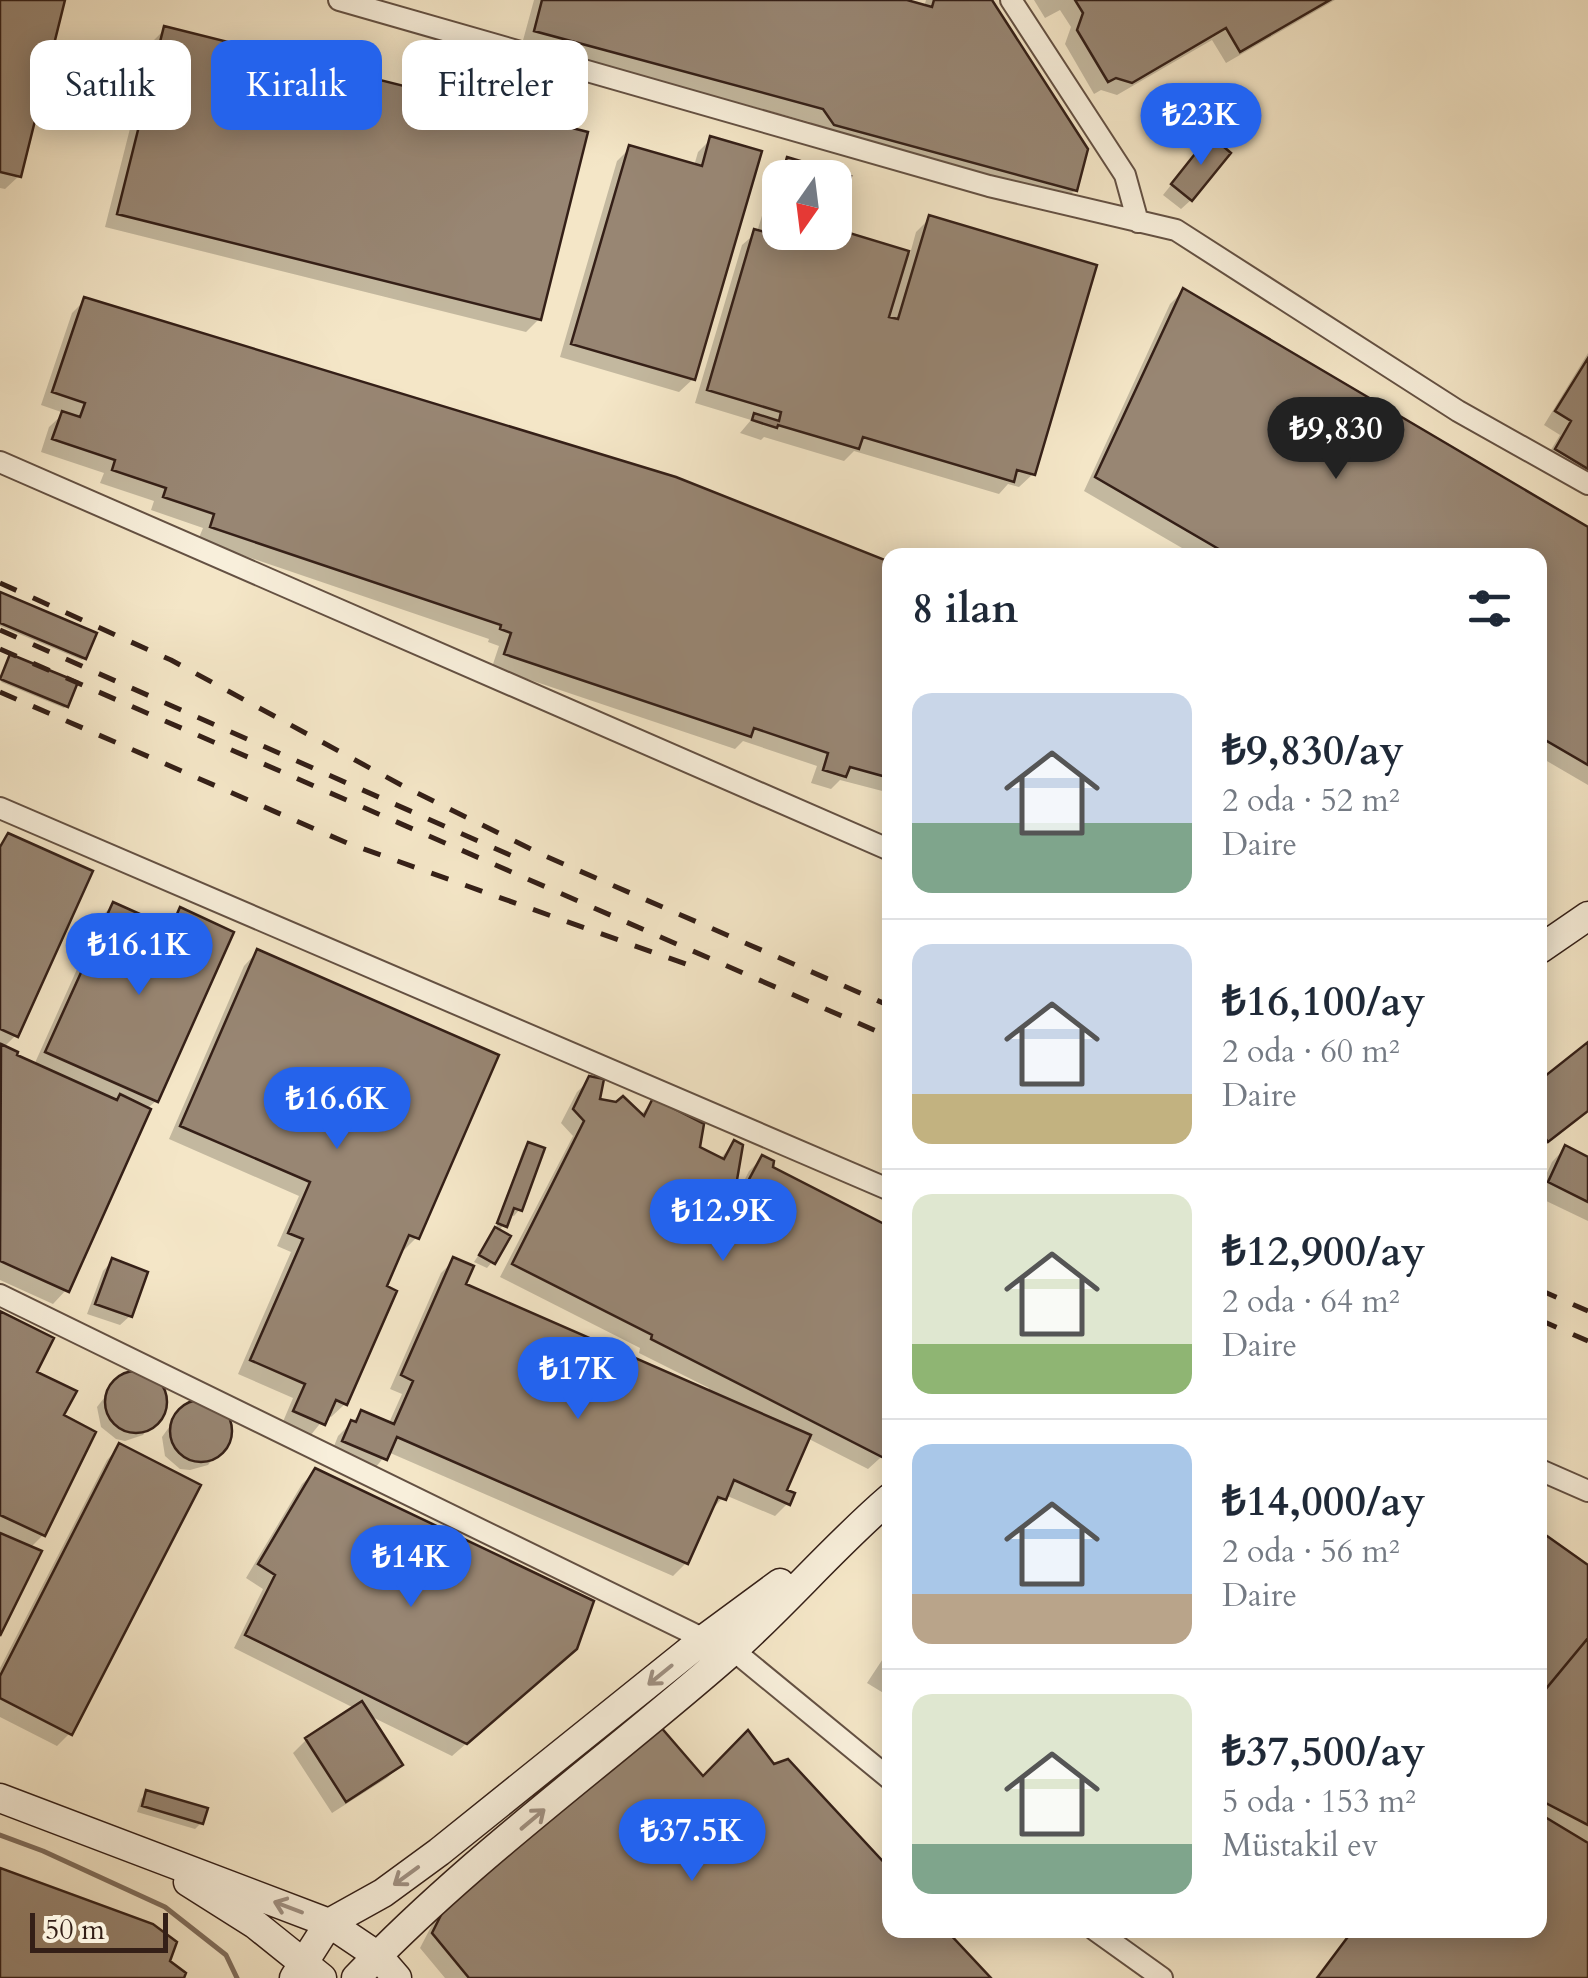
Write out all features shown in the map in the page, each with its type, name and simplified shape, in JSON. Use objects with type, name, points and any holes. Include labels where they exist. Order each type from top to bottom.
[{"type":"street","points":[[339,0],[989,186],[1176,230],[1458,411],[1588,484]]},
{"type":"street","points":[[1011,0],[1125,175],[1138,222]]},
{"type":"street","points":[[0,462],[882,847]]},
{"type":"street","points":[[0,808],[882,1187]]},
{"type":"street","points":[[1547,944],[1588,916]]},
{"type":"street","points":[[0,1294],[704,1639],[734,1650],[882,1772]]},
{"type":"street","points":[[1547,1473],[1588,1491]]},
{"type":"street","points":[[131,1847],[256,1925],[307,1973],[329,1923],[383,1893],[439,1852],[704,1639],[882,1505]]},
{"type":"street","points":[[356,1978],[414,1919],[734,1650],[850,1532]]},
{"type":"street","points":[[0,1798],[329,1923],[378,1956],[397,1978]]},
{"type":"street","points":[[1106,1938],[1162,1978]]},
{"type":"building","points":[[0,0],[65,0],[55,40],[30,40],[33,130],[21,177],[0,172]]},
{"type":"building","points":[[542,0],[907,0],[932,7],[934,0],[992,0],[1088,149],[1077,191],[834,125],[823,109],[588,46],[588,40],[567,40],[534,31]]},
{"type":"building","points":[[1075,0],[1330,0],[1240,52],[1226,28],[1132,83],[1116,78],[1108,82],[1077,30],[1083,13]]},
{"type":"building","points":[[164,26],[220,40],[211,40],[211,130],[382,130],[382,80],[402,86],[402,130],[588,132],[541,320],[117,214],[138,130],[191,130],[191,40],[160,40]]},
{"type":"building","points":[[1210,135],[1231,153],[1192,201],[1171,184]]},
{"type":"building","points":[[710,136],[762,151],[695,380],[571,344],[629,145],[702,166]]},
{"type":"building","points":[[929,215],[1097,265],[1035,475],[1017,470],[1014,482],[863,437],[859,449],[778,425],[777,428],[752,420],[754,413],[779,421],[781,412],[707,390],[754,229],[762,231],[762,250],[852,250],[852,234],[909,251],[889,317],[898,319]]},
{"type":"building","points":[[1183,288],[1588,527],[1588,765],[1547,741],[1547,548],[1217,548],[1095,477]]},
{"type":"building","points":[[84,297],[676,477],[882,559],[882,776],[850,767],[846,777],[823,770],[828,753],[754,728],[751,737],[504,654],[511,633],[500,629],[501,625],[210,527],[214,514],[163,497],[166,488],[112,470],[115,460],[52,439],[62,411],[80,417],[85,403],[52,392]]},
{"type":"building","points":[[1588,358],[1588,469],[1555,449],[1571,421],[1555,411]]},
{"type":"building","points":[[0,592],[97,633],[86,659],[0,623]]},
{"type":"building","points":[[10,654],[78,682],[68,707],[0,679]]},
{"type":"building","points":[[8,833],[93,871],[18,1037],[0,1029],[0,847]]},
{"type":"building","points":[[113,902],[171,928],[180,907],[234,932],[158,1102],[45,1052]]},
{"type":"building","points":[[257,949],[499,1055],[419,1239],[409,1235],[387,1286],[397,1291],[347,1405],[336,1400],[325,1425],[293,1411],[305,1384],[250,1360],[303,1239],[288,1233],[310,1182],[180,1126]]},
{"type":"building","points":[[1588,1042],[1588,1111],[1548,1142],[1547,1141],[1547,1074]]},
{"type":"building","points":[[1,1044],[117,1100],[120,1094],[151,1109],[69,1292],[0,1261]]},
{"type":"building","points":[[589,1076],[604,1079],[600,1099],[616,1102],[623,1096],[644,1116],[653,1098],[704,1124],[700,1147],[724,1159],[734,1140],[743,1145],[737,1180],[747,1183],[762,1155],[774,1161],[773,1167],[882,1223],[882,1457],[512,1264],[584,1121],[573,1109]]},
{"type":"building","points":[[528,1142],[545,1148],[522,1211],[514,1208],[507,1227],[497,1223]]},
{"type":"building","points":[[1565,1145],[1588,1157],[1588,1202],[1548,1182]]},
{"type":"building","points":[[495,1227],[511,1236],[495,1264],[479,1255]]},
{"type":"building","points":[[453,1257],[474,1266],[466,1284],[811,1435],[787,1490],[795,1493],[790,1505],[734,1480],[726,1500],[718,1497],[688,1564],[397,1437],[387,1460],[342,1441],[351,1420],[356,1422],[361,1410],[394,1424],[413,1381],[401,1375]]},
{"type":"building","points":[[112,1258],[148,1272],[132,1317],[95,1304]]},
{"type":"building","points":[[0,1311],[54,1338],[37,1372],[77,1391],[64,1415],[96,1432],[45,1536],[0,1515]]},
{"type":"building","points":[[136,1371],[158,1380],[167,1402],[158,1424],[136,1433],[114,1424],[105,1402],[114,1380]]},
{"type":"building","points":[[201,1400],[223,1409],[232,1431],[223,1453],[201,1462],[179,1453],[170,1431],[179,1409]]},
{"type":"building","points":[[119,1443],[201,1485],[72,1735],[0,1698],[0,1676]]},
{"type":"building","points":[[315,1468],[594,1601],[577,1649],[467,1744],[245,1635],[275,1575],[258,1564]]},
{"type":"building","points":[[0,1533],[42,1551],[0,1636]]},
{"type":"building","points":[[1547,1536],[1588,1565],[1588,1638],[1547,1688]]},
{"type":"building","points":[[1588,1638],[1588,1825],[1547,1804],[1547,1688]]},
{"type":"building","points":[[362,1701],[403,1765],[346,1802],[305,1738]]},
{"type":"building","points":[[659,1725],[703,1776],[748,1730],[774,1764],[788,1759],[882,1860],[882,1938],[954,1938],[991,1978],[469,1978],[432,1933],[446,1905]]},
{"type":"building","points":[[146,1790],[208,1808],[203,1824],[142,1806]]},
{"type":"building","points":[[1547,1818],[1588,1843],[1588,1978],[1317,1978],[1347,1938],[1547,1938]]},
{"type":"building","points":[[0,1868],[153,1924],[177,1942],[170,1961],[186,1973],[184,1978],[0,1978]]},
{"type":"waterway","points":[[0,1835],[165,1907],[226,1955],[237,1978]]},
{"type":"railway","points":[[0,583],[171,660],[403,786],[543,855],[882,1003]]},
{"type":"railway","points":[[0,630],[519,859]]},
{"type":"railway","points":[[0,649],[882,1034]]},
{"type":"railway","points":[[0,692],[347,843],[697,968]]},
{"type":"railway","points":[[1547,1293],[1588,1311]]},
{"type":"railway","points":[[1547,1323],[1588,1341]]}]
